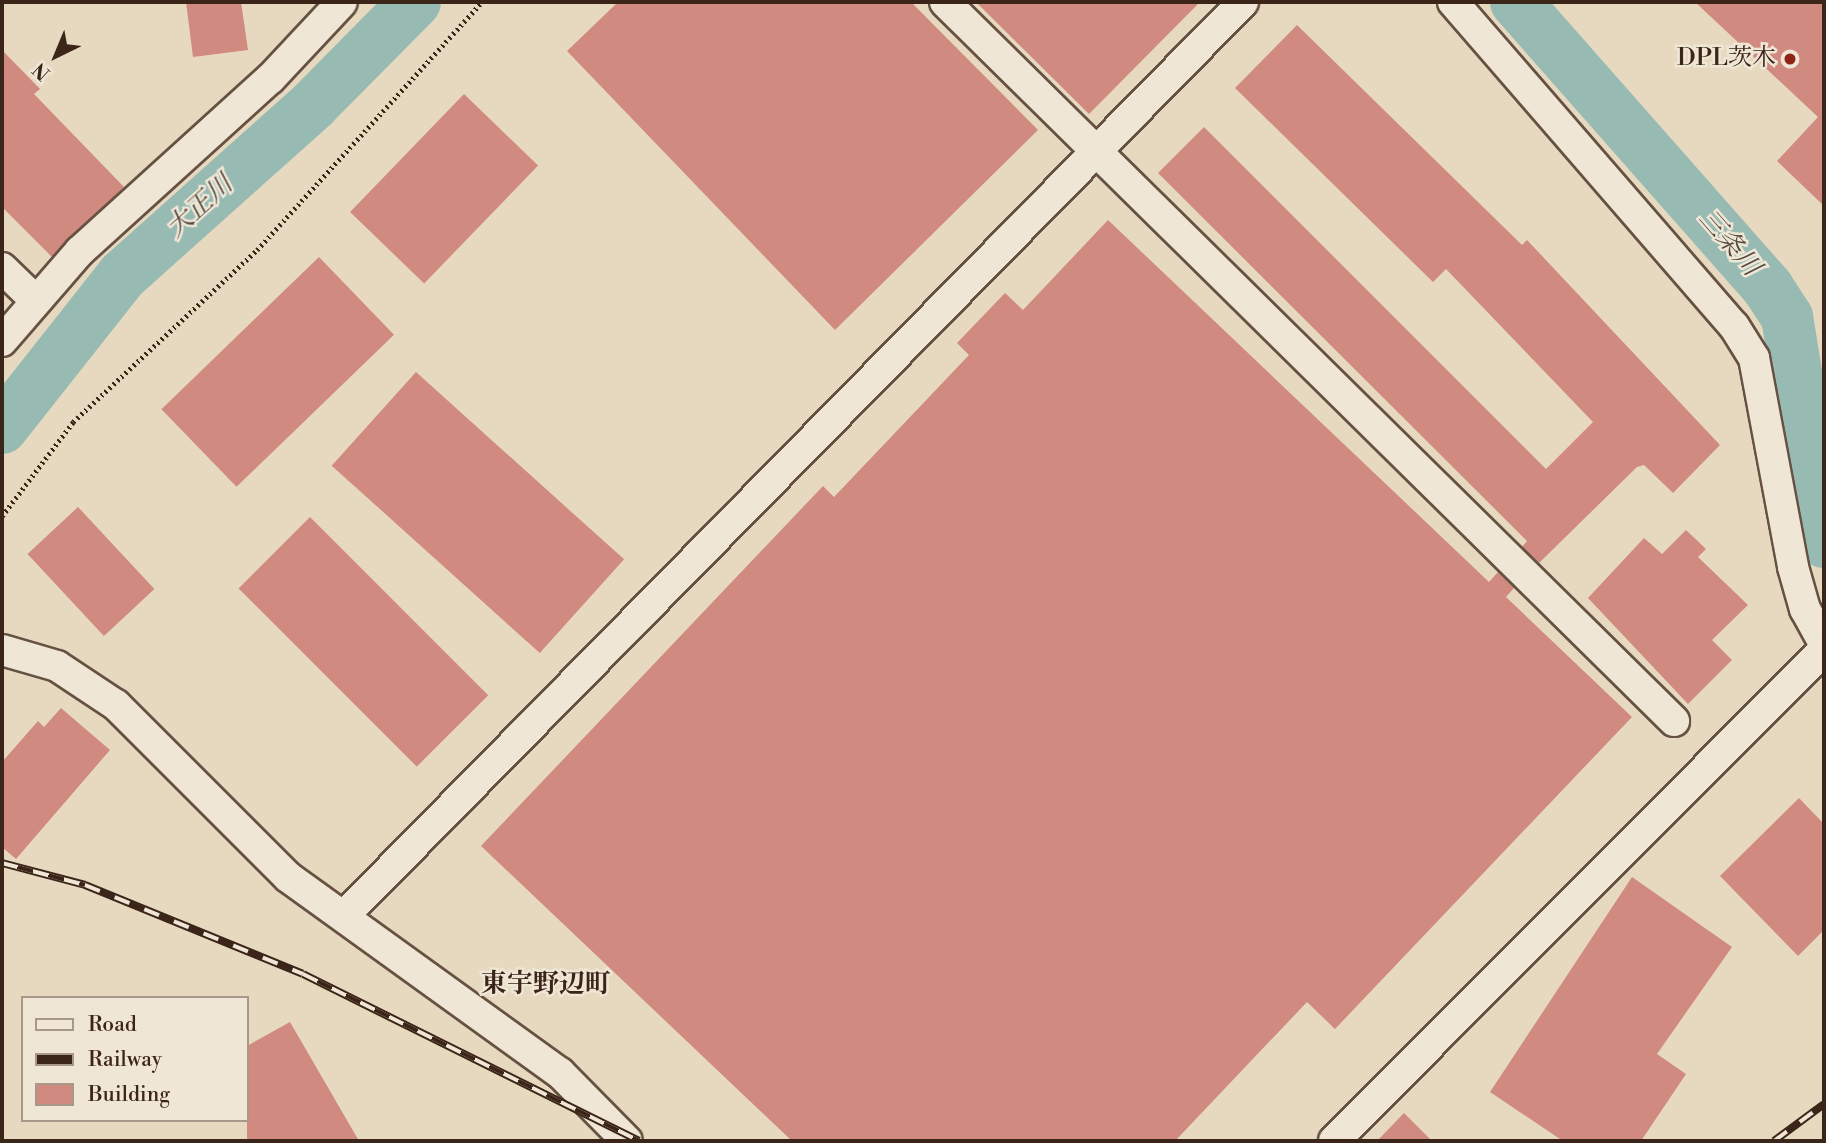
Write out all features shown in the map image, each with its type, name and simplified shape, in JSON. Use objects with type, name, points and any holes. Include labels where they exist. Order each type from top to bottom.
[{"type":"street","points":[[2,341],[34,299],[270,79],[342,2]]},
{"type":"street","points":[[945,2],[1674,721]]},
{"type":"street","points":[[344,916],[1243,2]]},
{"type":"street","points":[[1453,2],[1734,326],[1754,358],[1793,566],[1805,609],[1824,642]]},
{"type":"street","points":[[2,268],[34,299]]},
{"type":"street","points":[[2,650],[57,666],[116,705],[288,877],[560,1073],[627,1141]]},
{"type":"street","points":[[1334,1141],[1824,650]]},
{"type":"path","points":[[2,516],[73,422],[257,250],[482,2]]},
{"type":"building","points":[[186,2],[241,2],[248,50],[193,57]]},
{"type":"building","points":[[618,2],[911,2],[1038,130],[835,330],[567,51]]},
{"type":"building","points":[[976,2],[1200,2],[1089,114]]},
{"type":"building","name":"DPL茨木","points":[[1695,2],[1824,2],[1824,206],[1777,161],[1818,117]]},
{"type":"building","points":[[1297,25],[1522,245],[1527,240],[1720,445],[1673,493],[1644,465],[1637,467],[1539,563],[1522,547],[1527,541],[1158,173],[1204,127],[1546,469],[1593,422],[1446,269],[1433,282],[1235,88]]},
{"type":"building","points":[[2,50],[40,89],[34,94],[124,187],[52,257],[2,207]]},
{"type":"building","points":[[464,94],[538,166],[424,284],[350,212]]},
{"type":"building","points":[[1108,220],[1489,582],[1498,572],[1514,588],[1506,597],[1632,717],[1335,1029],[1307,1002],[1175,1141],[792,1141],[481,846],[823,486],[834,497],[969,355],[957,343],[1005,293],[1023,310]]},
{"type":"building","points":[[319,257],[394,335],[236,487],[161,409]]},
{"type":"building","points":[[416,372],[624,559],[540,653],[332,466]]},
{"type":"building","points":[[78,507],[154,589],[104,636],[28,554]]},
{"type":"building","points":[[310,517],[488,695],[417,767],[239,588]]},
{"type":"building","points":[[1686,530],[1706,549],[1698,557],[1748,605],[1712,640],[1732,660],[1688,704],[1588,598],[1644,538],[1662,554]]},
{"type":"building","points":[[61,708],[110,750],[16,859],[2,847],[2,762],[38,721],[44,727]]},
{"type":"building","points":[[1799,798],[1824,824],[1824,930],[1798,956],[1720,876]]},
{"type":"building","points":[[1632,877],[1732,947],[1657,1054],[1686,1074],[1641,1141],[1563,1141],[1490,1092]]},
{"type":"building","points":[[290,1022],[359,1141],[247,1141],[248,1045]]},
{"type":"building","points":[[1404,1113],[1432,1141],[1377,1141]]},
{"type":"waterway","name":"大正川","points":[[2,428],[123,275],[313,105],[415,2]]},
{"type":"waterway","name":"三条川","points":[[1516,2],[1768,288],[1787,317],[1824,542]]},
{"type":"railway","points":[[2,863],[85,885],[303,974],[639,1141]]},
{"type":"railway","points":[[1774,1141],[1824,1104]]},
{"type":"place","name":"DPL茨木","points":[[1790,59]]},
{"type":"district","name":"東宇野辺町","points":[[546,985]]}]
